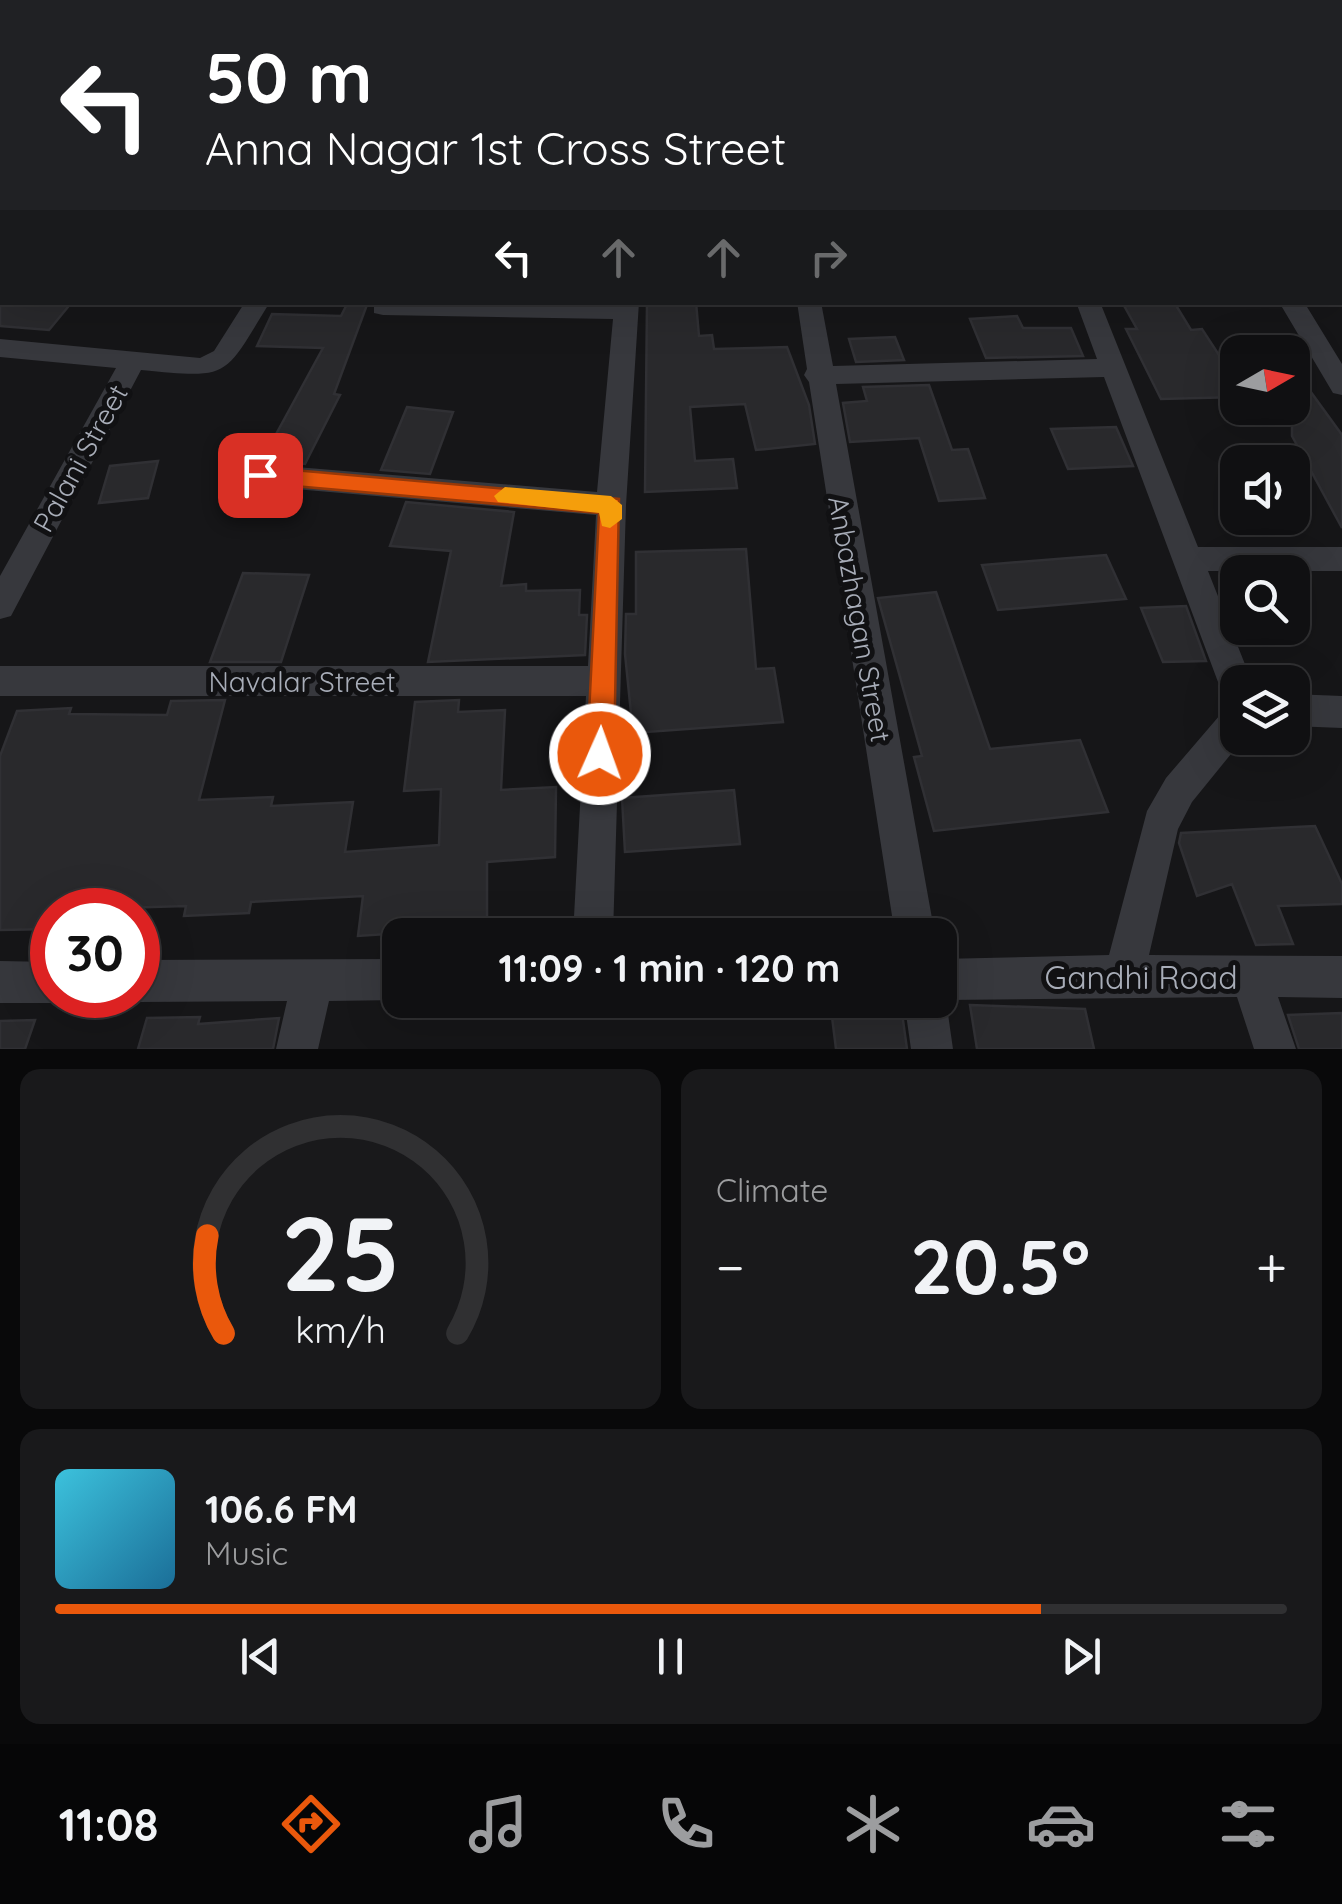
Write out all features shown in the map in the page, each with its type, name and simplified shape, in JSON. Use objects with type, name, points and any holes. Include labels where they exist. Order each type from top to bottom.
[{"type":"street","points":[[0,348],[180,368],[214,362],[238,339],[256,305]]},
{"type":"street","name":"Anbazhagan Street","points":[[808,305],[911,918]]},
{"type":"street","points":[[1089,305],[1228,665]]},
{"type":"street","points":[[1292,305],[1342,385]]},
{"type":"street","points":[[383,306],[627,306],[611,505],[594,918]]},
{"type":"street","name":"Palani Street","points":[[0,606],[132,363]]},
{"type":"street","points":[[818,376],[1113,368]]},
{"type":"street","points":[[260,475],[611,505]]},
{"type":"street","points":[[1186,559],[1342,559]]},
{"type":"street","name":"Navalar Street","points":[[0,681],[604,681]]},
{"type":"street","points":[[1310,711],[1342,712]]},
{"type":"street","points":[[1124,975],[1160,824],[1179,790],[1220,741]]},
{"type":"street","name":"Gandhi Road","points":[[957,980],[1124,975],[1342,977]]},
{"type":"street","points":[[1251,978],[1275,1049]]},
{"type":"street","points":[[160,981],[382,980]]},
{"type":"street","points":[[297,1049],[313,981]]},
{"type":"street","points":[[0,982],[30,982]]},
{"type":"street","points":[[928,1018],[932,1049]]},
{"type":"building","points":[[0,305],[70,305],[49,330],[0,326]]},
{"type":"building","points":[[346,305],[367,305],[334,394],[340,395],[305,464],[262,460],[323,348],[257,346],[272,314],[341,316]]},
{"type":"building","points":[[647,305],[696,305],[699,336],[712,335],[714,349],[787,347],[809,405],[815,444],[756,450],[745,404],[690,407],[695,461],[733,459],[737,488],[645,492]]},
{"type":"building","points":[[1124,305],[1176,305],[1191,330],[1202,329],[1220,356],[1220,397],[1161,399],[1126,329],[1137,329]]},
{"type":"building","points":[[1017,316],[1023,328],[1071,328],[1083,356],[986,358],[970,319]]},
{"type":"building","points":[[895,337],[904,360],[856,362],[849,339]]},
{"type":"building","points":[[929,385],[952,450],[968,449],[985,498],[939,501],[919,438],[850,442],[843,403],[867,401],[863,387]]},
{"type":"building","points":[[1310,391],[1342,435],[1342,528],[1310,469],[1310,445],[1297,445],[1292,425],[1310,425]]},
{"type":"building","points":[[407,407],[453,412],[430,474],[381,470]]},
{"type":"building","points":[[1116,427],[1133,466],[1068,469],[1051,429]]},
{"type":"building","points":[[158,461],[148,498],[99,503],[110,466]]},
{"type":"building","points":[[406,502],[514,512],[501,586],[526,584],[526,591],[580,590],[579,615],[587,615],[585,655],[428,662],[451,551],[390,546]]},
{"type":"building","points":[[746,549],[756,669],[774,668],[783,722],[633,733],[625,654],[626,614],[636,614],[636,552]]},
{"type":"building","points":[[1106,555],[1126,599],[998,610],[982,565]]},
{"type":"building","points":[[243,573],[309,575],[281,662],[210,662]]},
{"type":"building","points":[[936,592],[990,749],[1080,740],[1108,812],[934,831],[914,757],[922,756],[878,598]]},
{"type":"building","points":[[1186,606],[1206,661],[1163,662],[1141,608]]},
{"type":"building","points":[[225,700],[199,800],[273,797],[271,806],[353,802],[345,852],[439,845],[441,789],[404,791],[415,702],[459,700],[458,712],[505,710],[501,790],[556,787],[555,857],[487,862],[487,918],[382,918],[382,934],[358,936],[363,896],[251,902],[249,913],[184,916],[186,906],[160,907],[160,888],[30,888],[30,929],[0,930],[0,756],[17,711],[71,708],[69,714],[167,715],[171,701]]},
{"type":"building","points":[[734,790],[740,844],[625,852],[622,798]]},
{"type":"building","points":[[1315,826],[1342,884],[1342,904],[1278,906],[1293,944],[1256,945],[1232,884],[1197,896],[1179,843],[1181,833]]},
{"type":"building","points":[[970,1005],[1085,1009],[1094,1049],[977,1049]]},
{"type":"building","points":[[1342,1013],[1342,1049],[1299,1049],[1288,1015]]},
{"type":"building","points":[[200,1017],[198,1024],[279,1018],[273,1049],[138,1049],[147,1018]]},
{"type":"building","points":[[832,1018],[903,1018],[907,1049],[836,1049]]},
{"type":"building","points":[[35,1020],[25,1049],[0,1049],[0,1021]]},
{"type":"slow traffic","points":[[505,496],[611,505],[610,519]]},
{"type":"route","points":[[260,475],[611,505],[600,754]]}]
